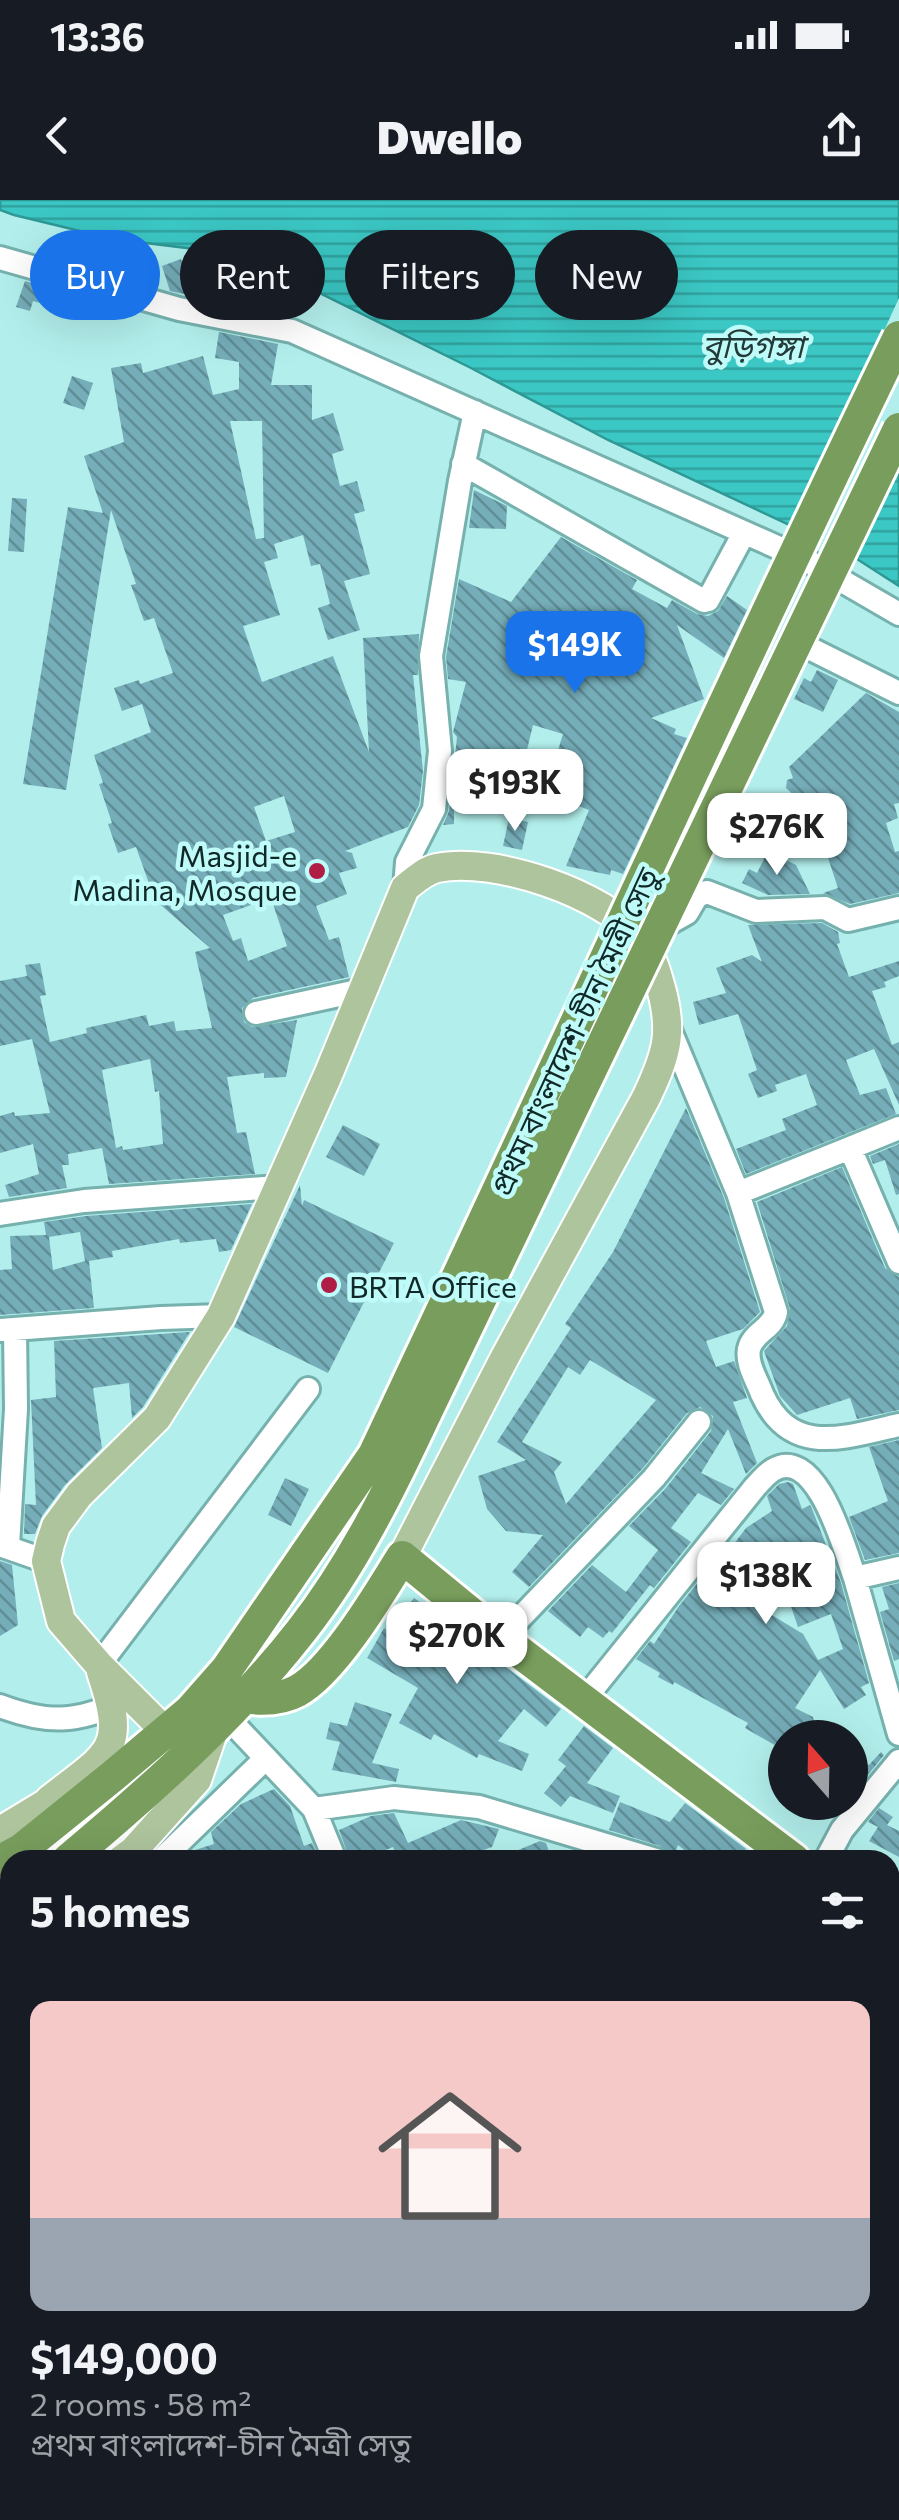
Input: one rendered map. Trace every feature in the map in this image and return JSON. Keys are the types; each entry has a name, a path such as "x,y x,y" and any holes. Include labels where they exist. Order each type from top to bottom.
{"highway":[{"name":"প্রথম বাংলাদেশ-চীন মৈত্রী সেতু","path":"413,1406 600,975 786,568 899,337"},
{"path":"80,1850 228,1714 302,1630 355,1549 413,1406 797,642 899,430"},
{"path":"20,1850 190,1711 268,1613 374,1455 413,1406"},
{"path":"228,1714 298,1690 322,1672 402,1558 781,1850"}],"main road":[{"path":"166,1731 121,1701 61,1621 46,1562 56,1526 79,1495 157,1418 222,1316 405,888 426,872 439,868 516,873 561,888 634,932 658,976 670,1028 662,1062 646,1098 514,1340 402,1558"},
{"path":"49,1800 109,1750 121,1701"},
{"path":"134,1850 197,1780 228,1714"},
{"path":"0,1831 49,1800 90,1781 114,1776"}],"street":[{"path":"0,258 178,309 292,331 806,560 899,614"},
{"path":"405,888 407,862 434,809 440,751 432,656 475,412"},
{"path":"463,464 704,601 744,532"},
{"path":"634,932 806,560"},
{"path":"797,642 899,693"},
{"path":"634,932 676,921 687,914 696,896 707,892 756,910 826,908 848,920 899,908"},
{"path":"256,1013 362,990"},
{"path":"670,1028 738,1193 776,1312 772,1324 753,1339 748,1352 770,1412 795,1433 825,1441 899,1425"},
{"path":"738,1193 899,1128"},
{"path":"850,1148 899,1262"},
{"path":"0,1214 84,1201 278,1187"},
{"path":"46,1562 4,1545 16,1408 7,1330 222,1316"},
{"path":"98,1666 308,1389"},
{"path":"501,1638 654,1478 699,1422"},
{"path":"583,1701 756,1487 774,1470 788,1467 800,1470 827,1502 854,1578 899,1734"},
{"path":"854,1578 899,1568"},
{"path":"0,1706 25,1716 70,1720 121,1701"},
{"path":"228,1714 264,1760 314,1809 331,1850"},
{"path":"171,1850 264,1760"},
{"path":"831,1850 842,1830 899,1761"},
{"path":"314,1809 394,1798 479,1807 623,1850"}],"water":[{"name":"বুড়িগঙ্গা","path":"0,200 899,200 899,586 843,550 608,440 374,320 515,320 515,230 345,230 345,306 325,296 325,230 180,230 180,247 160,245 160,230 76,230 0,210"}],"pier":[{"path":"899,298 899,417 834,551 792,531"}],"building":[{"path":"180,259 180,293 170,291 162,266"},
{"path":"25,281 30,282 30,311 16,307"},
{"path":"219,332 278,344 271,385 312,385 312,420 333,413 344,450 332,454 340,486 357,481 365,511 354,514 370,574 344,581 360,630 328,640 318,608 330,604 320,564 311,566 303,535 274,544 278,558 264,562 280,615 243,626 262,682 333,656 369,752 363,638 419,634 418,675 413,675 423,771 419,805 408,827 345,851 352,853 357,868 339,873 347,894 316,906 329,940 339,937 349,977 253,998 242,1008 244,1022 252,1027 297,1020 286,1077 264,1078 264,1073 227,1077 237,1133 246,1132 255,1174 109,1184 102,1148 68,1154 69,1165 62,1165 67,1188 9,1197 5,1185 39,1174 33,1144 0,1153 0,1116 14,1112 15,1116 50,1113 32,1039 0,1046 0,981 27,976 25,965 40,963 46,995 40,996 50,1042 87,1033 86,1028 146,1015 149,1026 174,1021 176,1031 212,1028 195,952 210,948 155,900 136,847 118,853 99,784 103,783 94,755 151,732 142,704 122,711 114,688 173,673 154,618 144,621 111,510 66,790 23,784 68,507 103,513 84,456 124,442 111,368 141,363 143,373 203,356 213,395 239,389 239,362 215,358","holes":["230,421 262,421 264,538 256,539","284,796 295,832 266,841 254,807","271,898 287,946 248,961 241,938 233,941 223,915","150,1059 155,1092 159,1091 163,1144 116,1148 102,1070"]},
{"path":"72,376 93,383 84,410 63,403"},
{"path":"474,490 507,506 506,529 469,528"},
{"path":"12,498 27,499 24,552 8,551"},
{"path":"561,537 637,580 632,589 667,608 672,600 708,616 718,611 727,596 747,610 724,658 677,625 704,699 651,718 687,738 623,874 566,866 589,810 554,797 552,802 530,803 530,792 500,788 496,811 454,804 454,824 443,825 449,811 457,737 453,732 466,682 448,679 446,657 459,579 511,602","holes":["533,725 563,734 555,760 525,758"]},
{"path":"817,670 838,680 823,712 794,699 804,678 811,682"},
{"path":"866,693 899,712 899,803 894,804 898,818 886,823 895,852 899,851 899,893 850,904 823,893 838,888 818,828 805,825 813,813 786,788 787,780 793,778 789,767"},
{"path":"509,818 528,822 522,850 503,846"},
{"path":"768,851 796,865 810,894 768,895 742,883 749,869 757,873"},
{"path":"822,923 838,932 837,944 849,977 899,961 899,976 884,982 886,987 872,991 892,1045 899,1042 899,1105 874,1049 846,1060 860,1095 886,1088 896,1114 746,1174 736,1149 786,1130 782,1119 817,1105 806,1074 775,1085 777,1091 758,1098 748,1074 757,1070 738,1014 699,1025 693,1002 726,993 716,968 752,955 762,962 748,925"},
{"path":"686,1108 724,1198 760,1312 743,1329 706,1341 716,1367 734,1361 747,1398 733,1402 757,1463 746,1474 728,1429 701,1473 734,1489 721,1505 698,1493 671,1528 691,1542 654,1588 650,1585 612,1633 609,1631 603,1638 588,1627 580,1637 548,1611 592,1565 626,1592 658,1550 629,1526 666,1488 711,1431 713,1416 700,1407 687,1413 643,1468 529,1587 512,1572 543,1535 506,1531 487,1509 478,1476 526,1460 497,1442 571,1328 565,1324 613,1252","holes":["590,1360 656,1400 566,1504 554,1472 562,1462 522,1442 568,1367 580,1375"]},
{"path":"343,1125 380,1144 364,1176 326,1157"},
{"path":"899,1144 896,1195 885,1160 873,1164 870,1156"},
{"path":"842,1167 885,1268 899,1277 899,1410 857,1419 850,1398 797,1415 780,1396 764,1351 787,1326 790,1309 757,1202"},
{"path":"300,1185 302,1206 304,1200 394,1243 328,1373 234,1327"},
{"path":"252,1204 231,1250 219,1252 216,1239 180,1243 179,1239 112,1251 113,1257 89,1261 94,1308 0,1315 0,1270 12,1269 10,1236 46,1235 44,1222","holes":["80,1232 85,1261 53,1270 49,1237"]},
{"path":"190,1332 132,1418 129,1383 93,1388 102,1448 65,1485 42,1516 35,1534 24,1534 25,1504 36,1505 31,1400 56,1397 54,1341"},
{"path":"899,1440 899,1553 865,1560 849,1517 888,1501 869,1447"},
{"path":"285,1478 309,1489 291,1526 268,1515"},
{"path":"788,1482 793,1484 802,1509 810,1505 841,1583 869,1683 861,1687 866,1695 844,1709 820,1670 795,1708 814,1720 768,1720 768,1741 745,1728 748,1723 658,1677 660,1673 636,1659 650,1641 654,1644 721,1554 724,1557 746,1528 772,1511 767,1496 779,1484","holes":["775,1560 798,1627 831,1614 843,1649 818,1660 803,1634 749,1601"]},
{"path":"0,1561 12,1565 18,1625 0,1636"},
{"path":"899,1583 899,1659 894,1661 880,1612 889,1609 882,1587"},
{"path":"414,1598 451,1624 446,1630 491,1656 561,1709 546,1727 524,1709 498,1741 529,1754 522,1771 479,1754 477,1758 434,1734 431,1740 399,1723 418,1688 367,1658 384,1628 390,1632"},
{"path":"355,1702 392,1714 372,1763 399,1769 396,1782 332,1770 340,1742 326,1739 330,1722 347,1726"},
{"path":"584,1726 613,1748 587,1783 620,1796 613,1813 570,1796 561,1807 544,1793 566,1766 558,1760"},
{"path":"881,1752 884,1755 868,1775 869,1765"},
{"path":"274,1789 290,1806 304,1846 312,1843 315,1850 195,1850 214,1844 211,1832 241,1804"},
{"path":"620,1802 670,1822 685,1803 746,1849 684,1850 678,1845 676,1850 664,1850 609,1830"},
{"path":"879,1808 893,1817 887,1825 899,1831 899,1850 886,1850 869,1841 878,1827 868,1822"},
{"path":"394,1813 408,1843 461,1820 499,1829 492,1847 483,1850 393,1847 346,1850 339,1830 371,1816"},
{"path":"540,1841 548,1850 518,1850"}],"place":[{"name":"Masjid-e Madina, Mosque","path":"317,871"},
{"name":"BRTA Office","path":"329,1285"}]}
